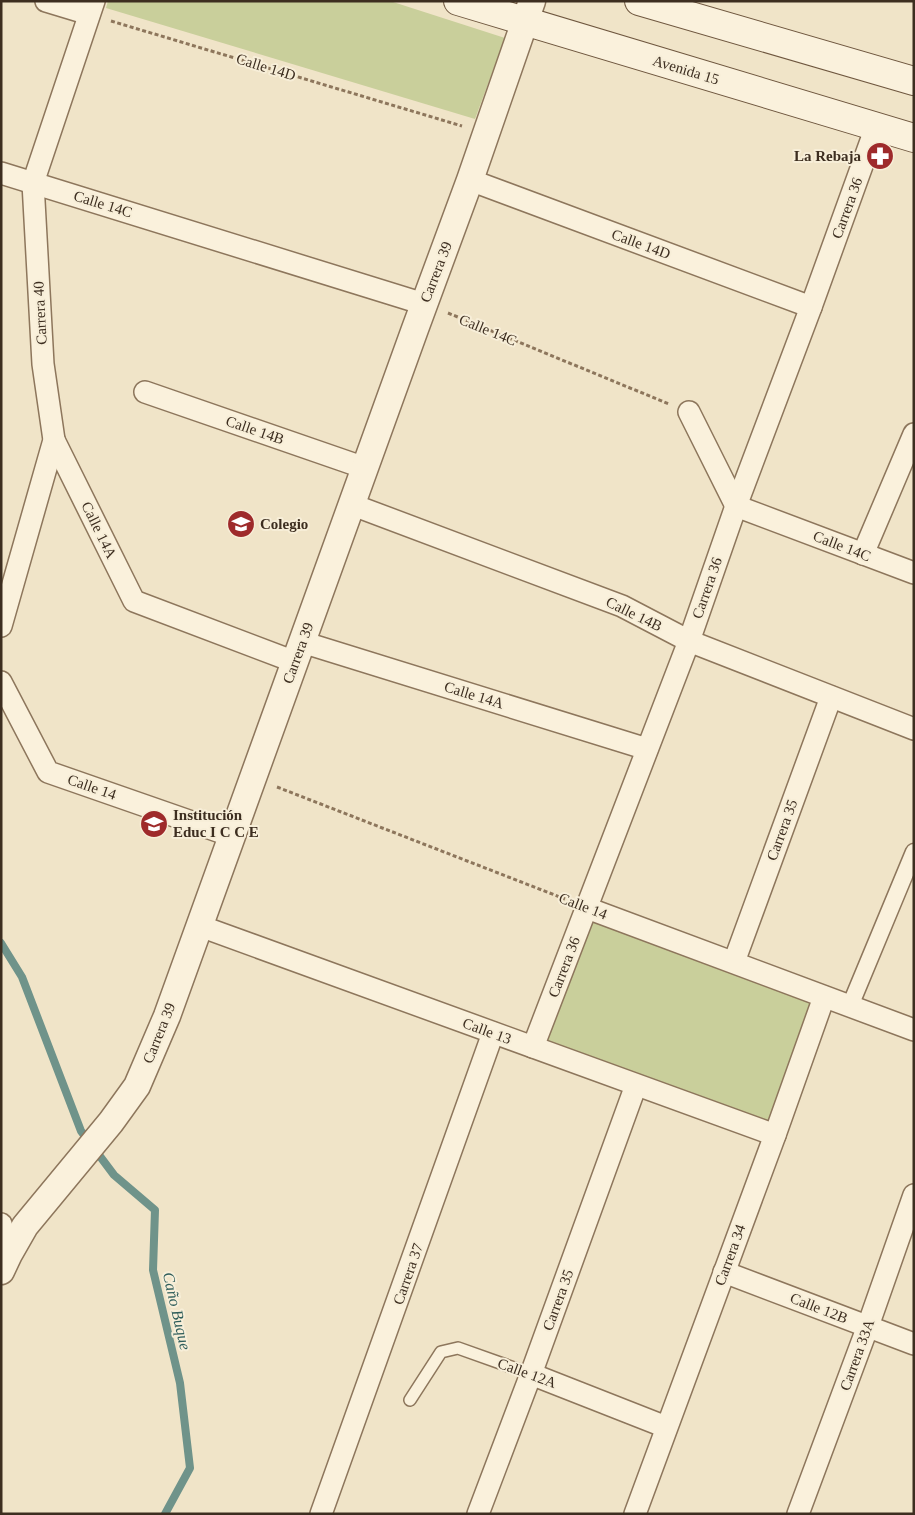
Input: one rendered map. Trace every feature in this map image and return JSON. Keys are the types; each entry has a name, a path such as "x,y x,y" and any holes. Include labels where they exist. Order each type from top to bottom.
{"main road":[{"name":"Avenida 15","path":"458,1 529,12 914,138"},
{"path":"663,5 914,81"}],"street":[{"path":"46,1 91,8"},
{"name":"Carrera 40","path":"1,626 54,440 43,364 33,182 91,8"},
{"name":"Carrera 39","path":"5,1262 25,1226 111,1122 137,1086 167,1016 353,505 529,12"},
{"name":"Carrera 36","path":"533,1047 689,641 736,506 876,127"},
{"name":"Calle 14C","path":"1,172 424,304"},
{"name":"Calle 14D","path":"470,180 811,307"},
{"name":"Calle 14B","path":"145,392 365,468"},
{"path":"689,412 736,506"},
{"path":"863,554 914,434"},
{"name":"Calle 14A","path":"54,440 134,601 298,652 647,748"},
{"name":"Calle 14B","path":"353,505 622,606 689,641 914,729"},
{"name":"Calle 14C","path":"736,506 914,573"},
{"name":"Calle 14","path":"1,682 48,772 232,836"},
{"name":"Carrera 35","path":"734,962 831,697"},
{"path":"850,1006 914,852"},
{"name":"Calle 14","path":"587,908 914,1030"},
{"name":"Calle 13","path":"200,926 775,1135"},
{"name":"Carrera 34","path":"635,1514 824,997"},
{"name":"Carrera 37","path":"321,1514 493,1033"},
{"name":"Carrera 35","path":"478,1514 636,1085"},
{"name":"Carrera 33A","path":"798,1514 868,1326 914,1195"},
{"path":"1,1224 5,1262"},
{"name":"Calle 12B","path":"724,1272 914,1344"},
{"name":"Calle 12A","path":"531,1374 666,1427"}],"lane":[{"name":"Calle 12A","path":"410,1400 441,1352 458,1348 531,1374"}],"path":[{"name":"Calle 14D","path":"91,8 486,133"},
{"name":"Calle 14C","path":"424,304 689,412"},
{"name":"Calle 14","path":"253,778 587,908"}],"green space":[{"path":"108,1 390,1 505,38 475,119 106,8"},
{"path":"587,908 824,997 775,1135 533,1047"}],"waterway":[{"name":"Caño Buque","path":"1,943 22,977 81,1131 114,1175 155,1210 153,1270 180,1383 190,1468 165,1514"}],"place":[{"name":"La Rebaja","path":"880,156"},
{"name":"Colegio","path":"241,524"},
{"name":"Institución Educ I C C E","path":"154,824"}]}
